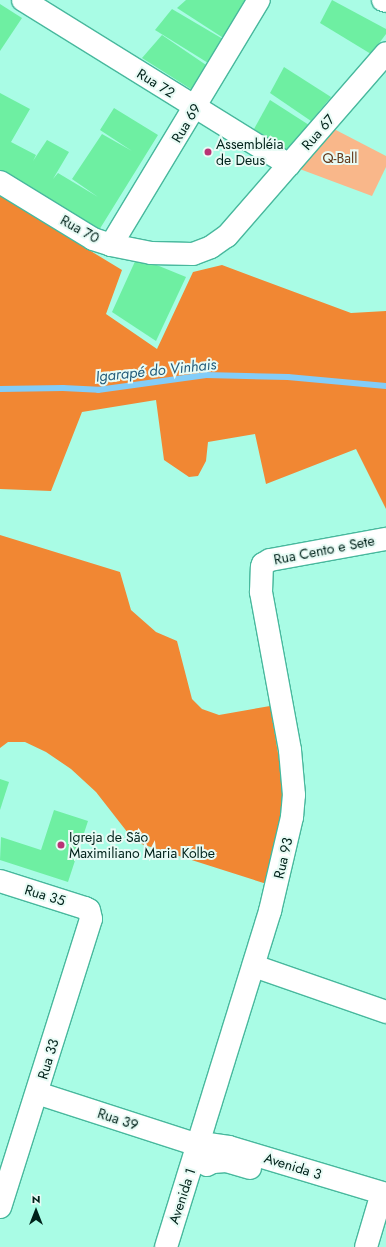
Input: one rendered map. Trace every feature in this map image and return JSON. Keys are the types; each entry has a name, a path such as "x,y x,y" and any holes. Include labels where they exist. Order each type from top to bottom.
{"street":[{"name":"Rua 72","path":"22,0 289,165"},
{"name":"Rua 69","path":"111,245 259,0"},
{"name":"Rua 67","path":"193,254 211,247 227,236 386,53"},
{"name":"Rua 70","path":"0,182 93,239 111,245 151,253 193,254"},
{"name":"Rua Cento e Sete","path":"263,564 282,557 386,539"},
{"name":"Rua 93","path":"198,1145 254,966 282,865 292,817 294,795 290,750 261,592 260,581 263,564"},
{"name":"Rua 35","path":"0,881 78,905 89,910"},
{"name":"Rua 33","path":"0,1207 89,926 89,910"},
{"path":"254,966 386,1012"},
{"name":"Rua 39","path":"37,1093 198,1145"},
{"name":"Avenida 3","path":"198,1145 208,1144 229,1147 383,1200"},
{"path":"198,1145 207,1165"},
{"name":"Avenida 1","path":"166,1247 198,1145"},
{"name":"Avenida 3","path":"207,1165 219,1161 235,1163 383,1200"},
{"name":"Avenida 1","path":"181,1247 207,1165"},
{"path":"366,1247 383,1200"}],"green space":[{"name":"Q-Ball","path":"334,129 386,156 386,167 372,196 297,168"}],"shaded area":[{"path":"0,196 122,270 106,314 157,349 193,272 222,265 351,313 386,311 386,509 356,449 266,484 255,434 208,442 206,461 198,476 189,477 164,460 156,400 82,412 51,491 0,489"},
{"path":"0,535 120,572 131,610 156,632 177,641 192,699 202,709 219,715 270,706 284,788 282,826 270,885 135,842 96,792 71,769 46,752 25,742 8,742 0,748"}],"building":[{"path":"186,0 252,0 228,41 177,8"},
{"path":"332,0 386,29 386,34 371,54 320,23"},
{"path":"0,4 22,18 0,51"},
{"path":"172,9 228,42 213,66 155,30"},
{"path":"162,35 212,69 197,93 142,58"},
{"path":"284,67 331,97 311,121 270,93"},
{"path":"0,93 30,109 11,142 36,155 33,161 47,140 69,152 53,179 58,173 98,197 72,179 102,134 132,151 100,130 114,108 158,135 96,235 0,175"},
{"path":"270,100 309,125 288,151 254,129"},
{"path":"137,257 186,277 156,341 112,312"},
{"path":"0,779 9,782 0,810"},
{"name":"Igreja de São Maximiliano Maria Kolbe","path":"54,810 88,821 68,882 0,860 1,837 41,850"}],"waterway":[{"name":"Igarapé do Vinhais","path":"0,389 63,388 98,390 206,375 288,377 386,386"}],"place":[{"name":"Assembléia de Deus","path":"208,152"},
{"name":"Igreja de São Maximiliano Maria Kolbe","path":"61,845"}]}
